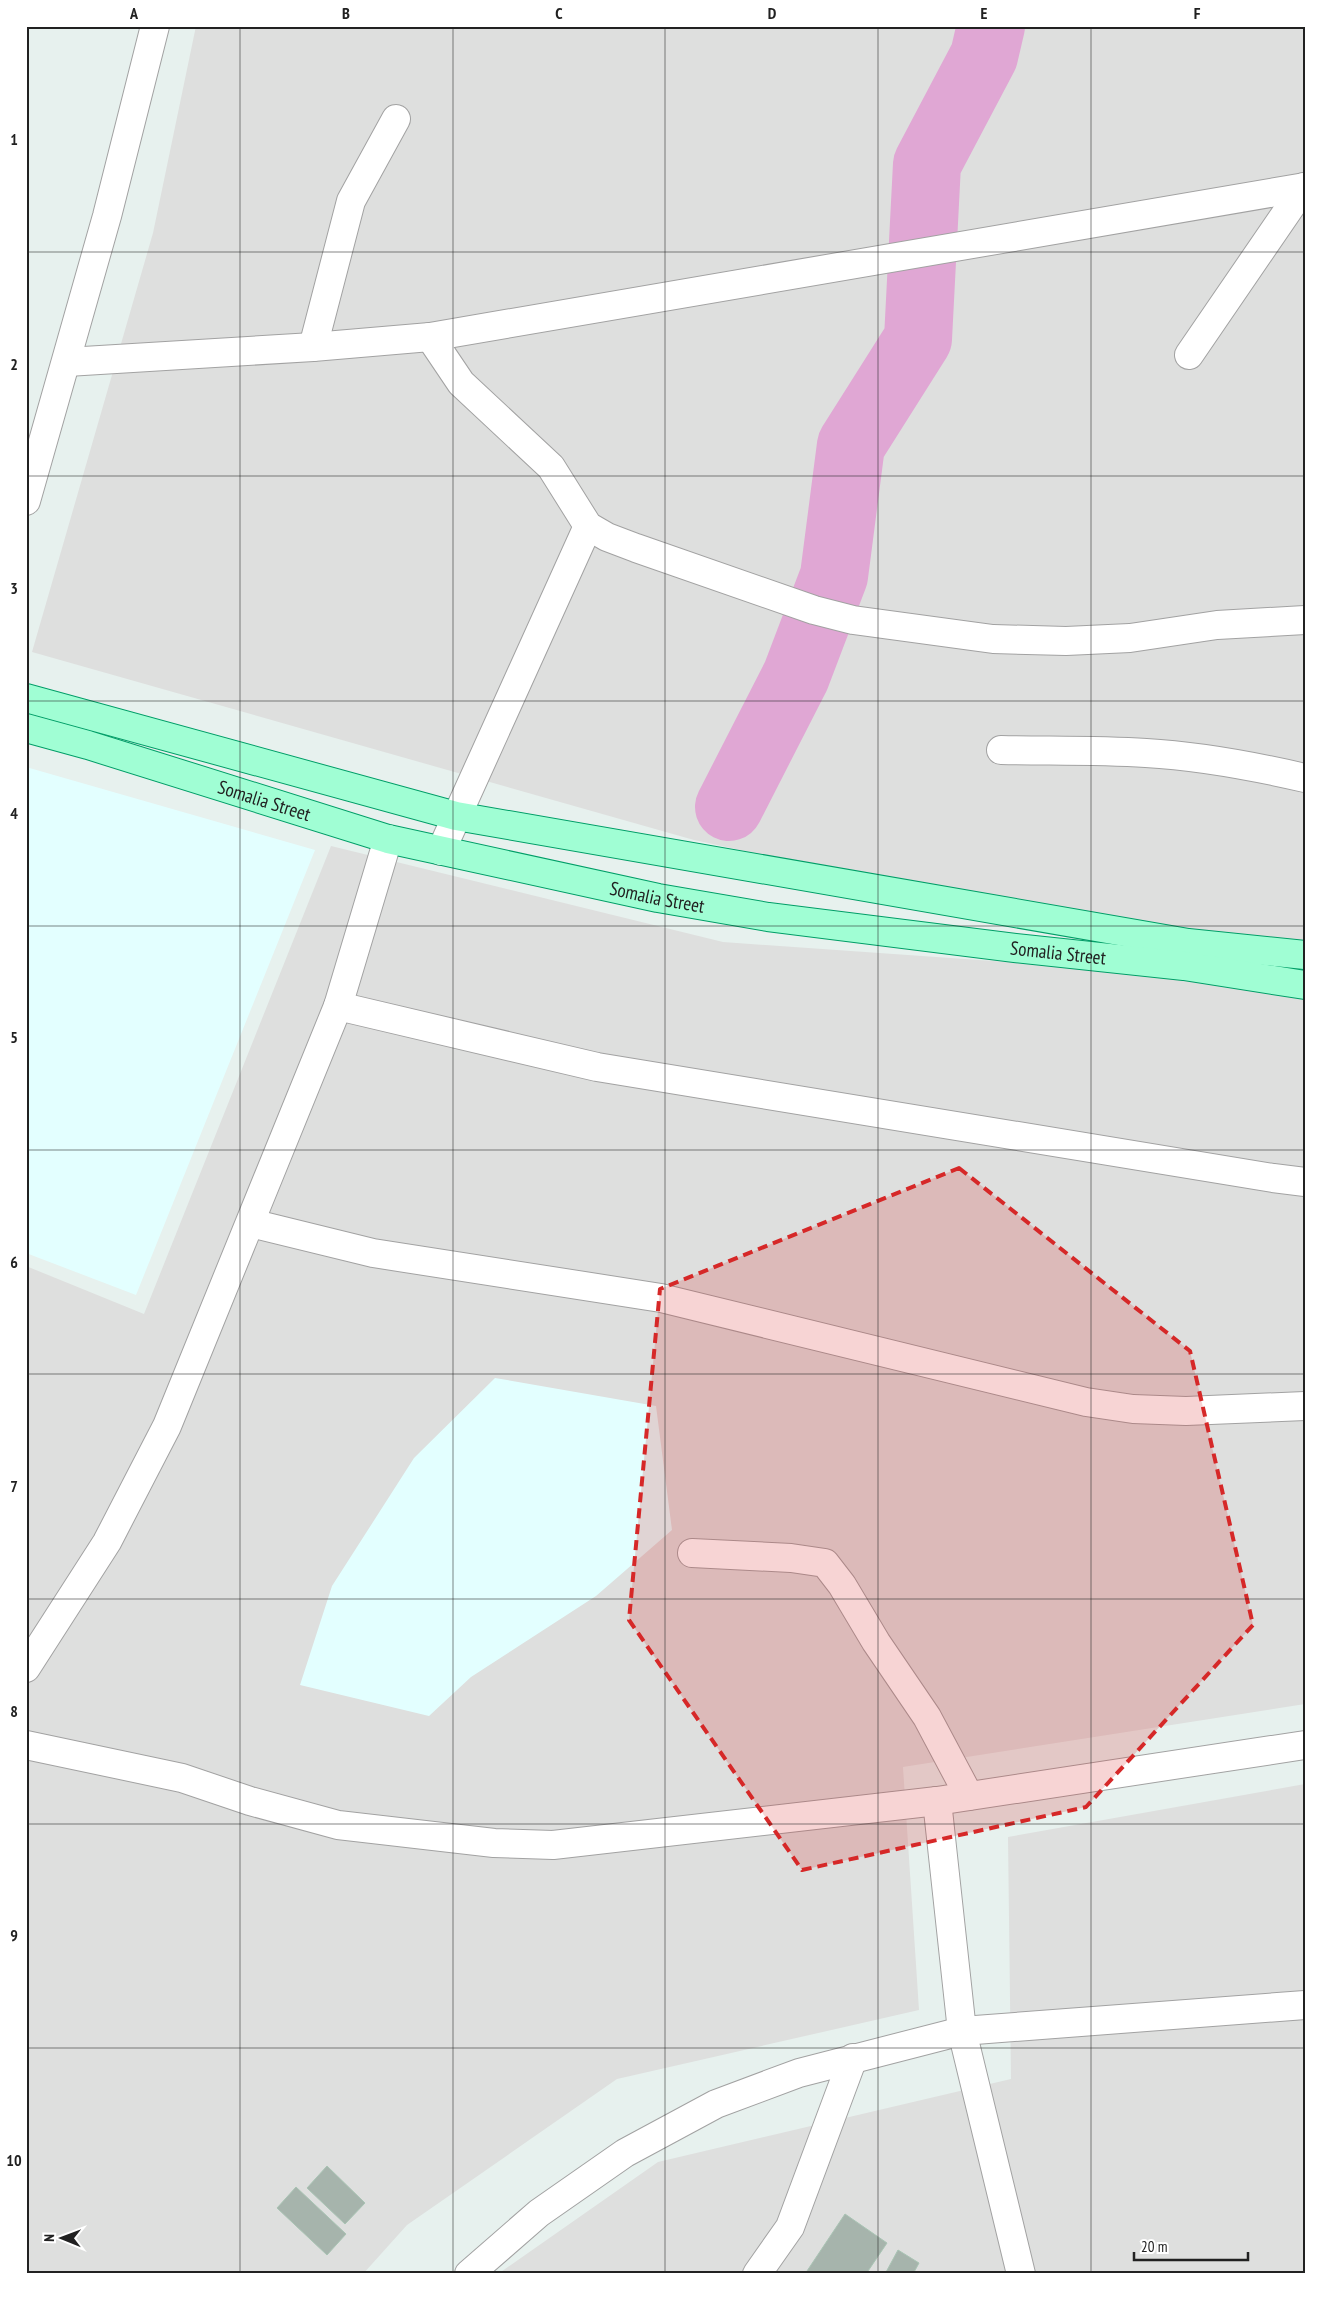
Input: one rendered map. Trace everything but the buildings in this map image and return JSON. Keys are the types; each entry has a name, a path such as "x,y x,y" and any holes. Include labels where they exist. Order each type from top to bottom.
{"main road":[{"path":"26,698 456,816 1188,943 1305,955"},
{"name":"Somalia Street","path":"26,728 98,748 388,839 658,898 768,917 1015,948 1184,966 1305,985"}],"street":[{"path":"26,501 107,216 155,26"},
{"path":"313,347 351,201 396,119"},
{"path":"67,362 313,347 430,337 1304,187"},
{"path":"1189,355 1304,187"},
{"path":"430,337 461,383 551,467 576,510 588,526 607,537 636,548 814,610 853,620 993,639 1066,641 1130,638 1217,625 1305,620"},
{"path":"441,851 588,526"},
{"path":"1001,750 1146,753 1191,757 1305,778"},
{"path":"26,1668 107,1542 167,1426 338,1006 388,839"},
{"path":"338,1006 597,1067 1305,1182"},
{"path":"251,1223 373,1253 661,1298 1086,1402 1133,1409 1186,1411 1305,1406"},
{"path":"692,1553 791,1558 825,1563 842,1585 876,1642 927,1717 969,1796"},
{"path":"26,1745 182,1778 250,1801 338,1825 494,1843 553,1845 937,1801 1305,1745"},
{"path":"937,1801 962,2031 1021,2274"},
{"path":"469,2274 539,2213 624,2153 716,2104 799,2073 962,2031 1305,2006"},
{"path":"757,2274 790,2227 853,2058"}],"highlighted area":[{"path":"959,1168 1190,1351 1253,1625 1086,1807 802,1870 629,1620 660,1289"}],"shaded area":[{"path":"196,26 1305,26 1305,973 694,840 32,652 153,233"},
{"path":"26,767 315,850 136,1295 26,1253"},
{"path":"331,846 723,942 1305,983 1305,1704 903,1767 919,2010 617,2079 407,2225 363,2274 26,2274 26,1266 144,1314"},
{"path":"495,1378 656,1406 672,1530 596,1596 471,1677 429,1716 300,1685 332,1586 414,1458"},
{"path":"1305,1784 1305,2274 498,2274 658,2162 1011,2079 1008,1837"}],"waterway":[{"path":"729,807 796,676 834,576 851,445 918,339 927,164 984,56 991,26"}]}
